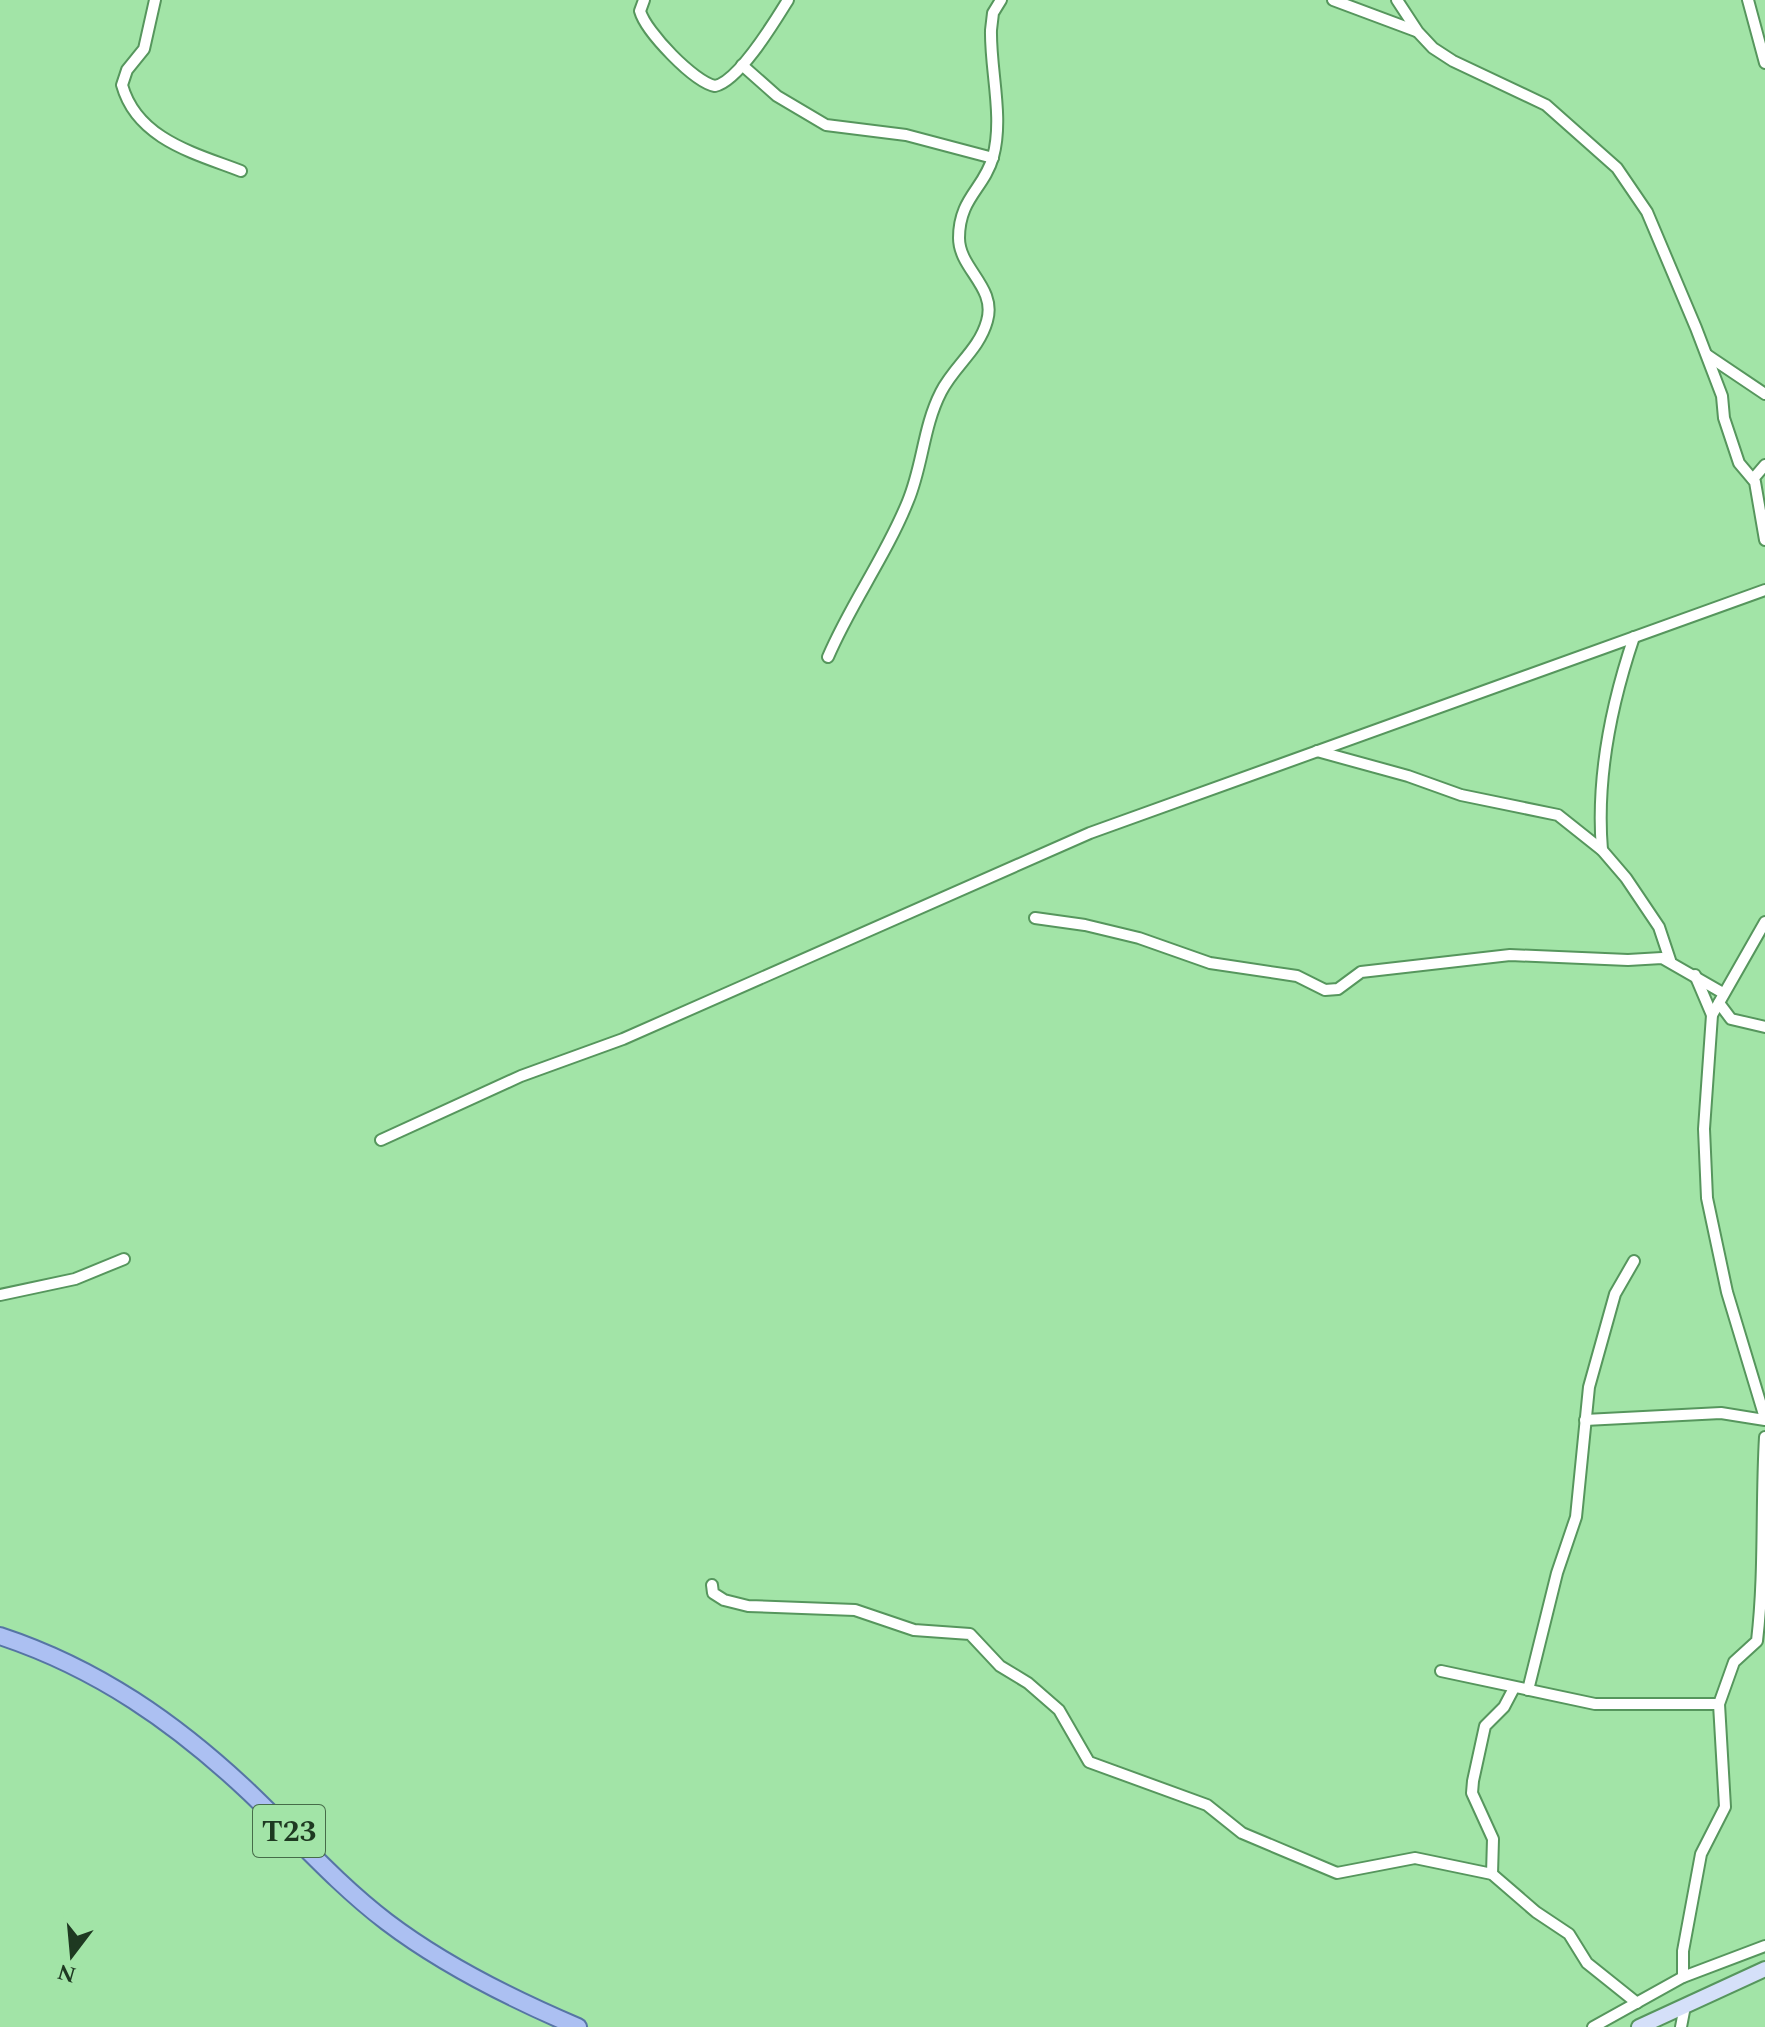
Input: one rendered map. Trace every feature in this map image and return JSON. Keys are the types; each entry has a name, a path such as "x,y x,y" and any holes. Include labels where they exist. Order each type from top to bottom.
{"main road":[{"name":"T23","path":"0,1636 88,1673 140,1702 212,1758 387,1921 493,1987 578,2027"},
{"path":"1639,2027 1765,1969"}],"street":[{"path":"155,0 144,49 127,70 122,85 130,109 143,125 164,139 241,171"},
{"path":"644,0 640,11 646,24 698,79 705,84 721,85 742,65 788,0"},
{"path":"828,657 843,622 880,564 907,504 916,482 924,434 941,390 979,341 987,323 988,298 959,241 965,205 993,158 995,105 991,30 993,13 1001,0"},
{"path":"1333,0 1418,32"},
{"path":"1397,0 1418,32 1453,61 1546,105 1608,158 1647,212 1722,396 1724,418 1739,463 1753,479 1765,540"},
{"path":"1748,0 1765,63"},
{"path":"742,65 777,96 826,125 906,135 993,158"},
{"path":"1706,354 1765,394"},
{"path":"1753,479 1765,465"},
{"path":"381,1140 521,1076 623,1039 1090,833 1765,590"},
{"path":"1602,850 1599,790 1607,740 1634,637"},
{"path":"1317,751 1408,776 1470,798 1547,810 1566,819 1602,850 1659,927 1670,960"},
{"path":"1035,918 1085,925 1139,938 1210,963 1297,976 1331,990 1361,972 1482,956 1670,960 1695,975 1721,998 1731,1019 1765,1027"},
{"path":"1585,1420 1721,1413 1765,1419 1727,1292 1707,1198 1704,1129 1712,1015 1765,922"},
{"path":"1695,975 1712,1015"},
{"path":"0,1295 75,1279 124,1259"},
{"path":"1528,1690 1557,1573 1576,1517 1589,1387 1615,1294 1634,1261"},
{"path":"1683,1977 1683,1951 1698,1866 1725,1807 1719,1704 1734,1662 1757,1641 1764,1559 1762,1475 1765,1437"},
{"path":"712,1585 713,1593 720,1598 748,1606 855,1610 914,1630 970,1634 1000,1666 1028,1683 1059,1710 1089,1762 1207,1805 1242,1833 1321,1868 1345,1874 1385,1861 1415,1858 1492,1874 1536,1912 1569,1934 1587,1963 1637,2003"},
{"path":"1441,1671 1595,1704 1719,1704"},
{"path":"1492,1874 1493,1839 1472,1793 1473,1781 1485,1726 1504,1707 1514,1688"},
{"path":"1593,2027 1683,1977 1765,1946"},
{"path":"1681,2027 1685,2006"}]}
